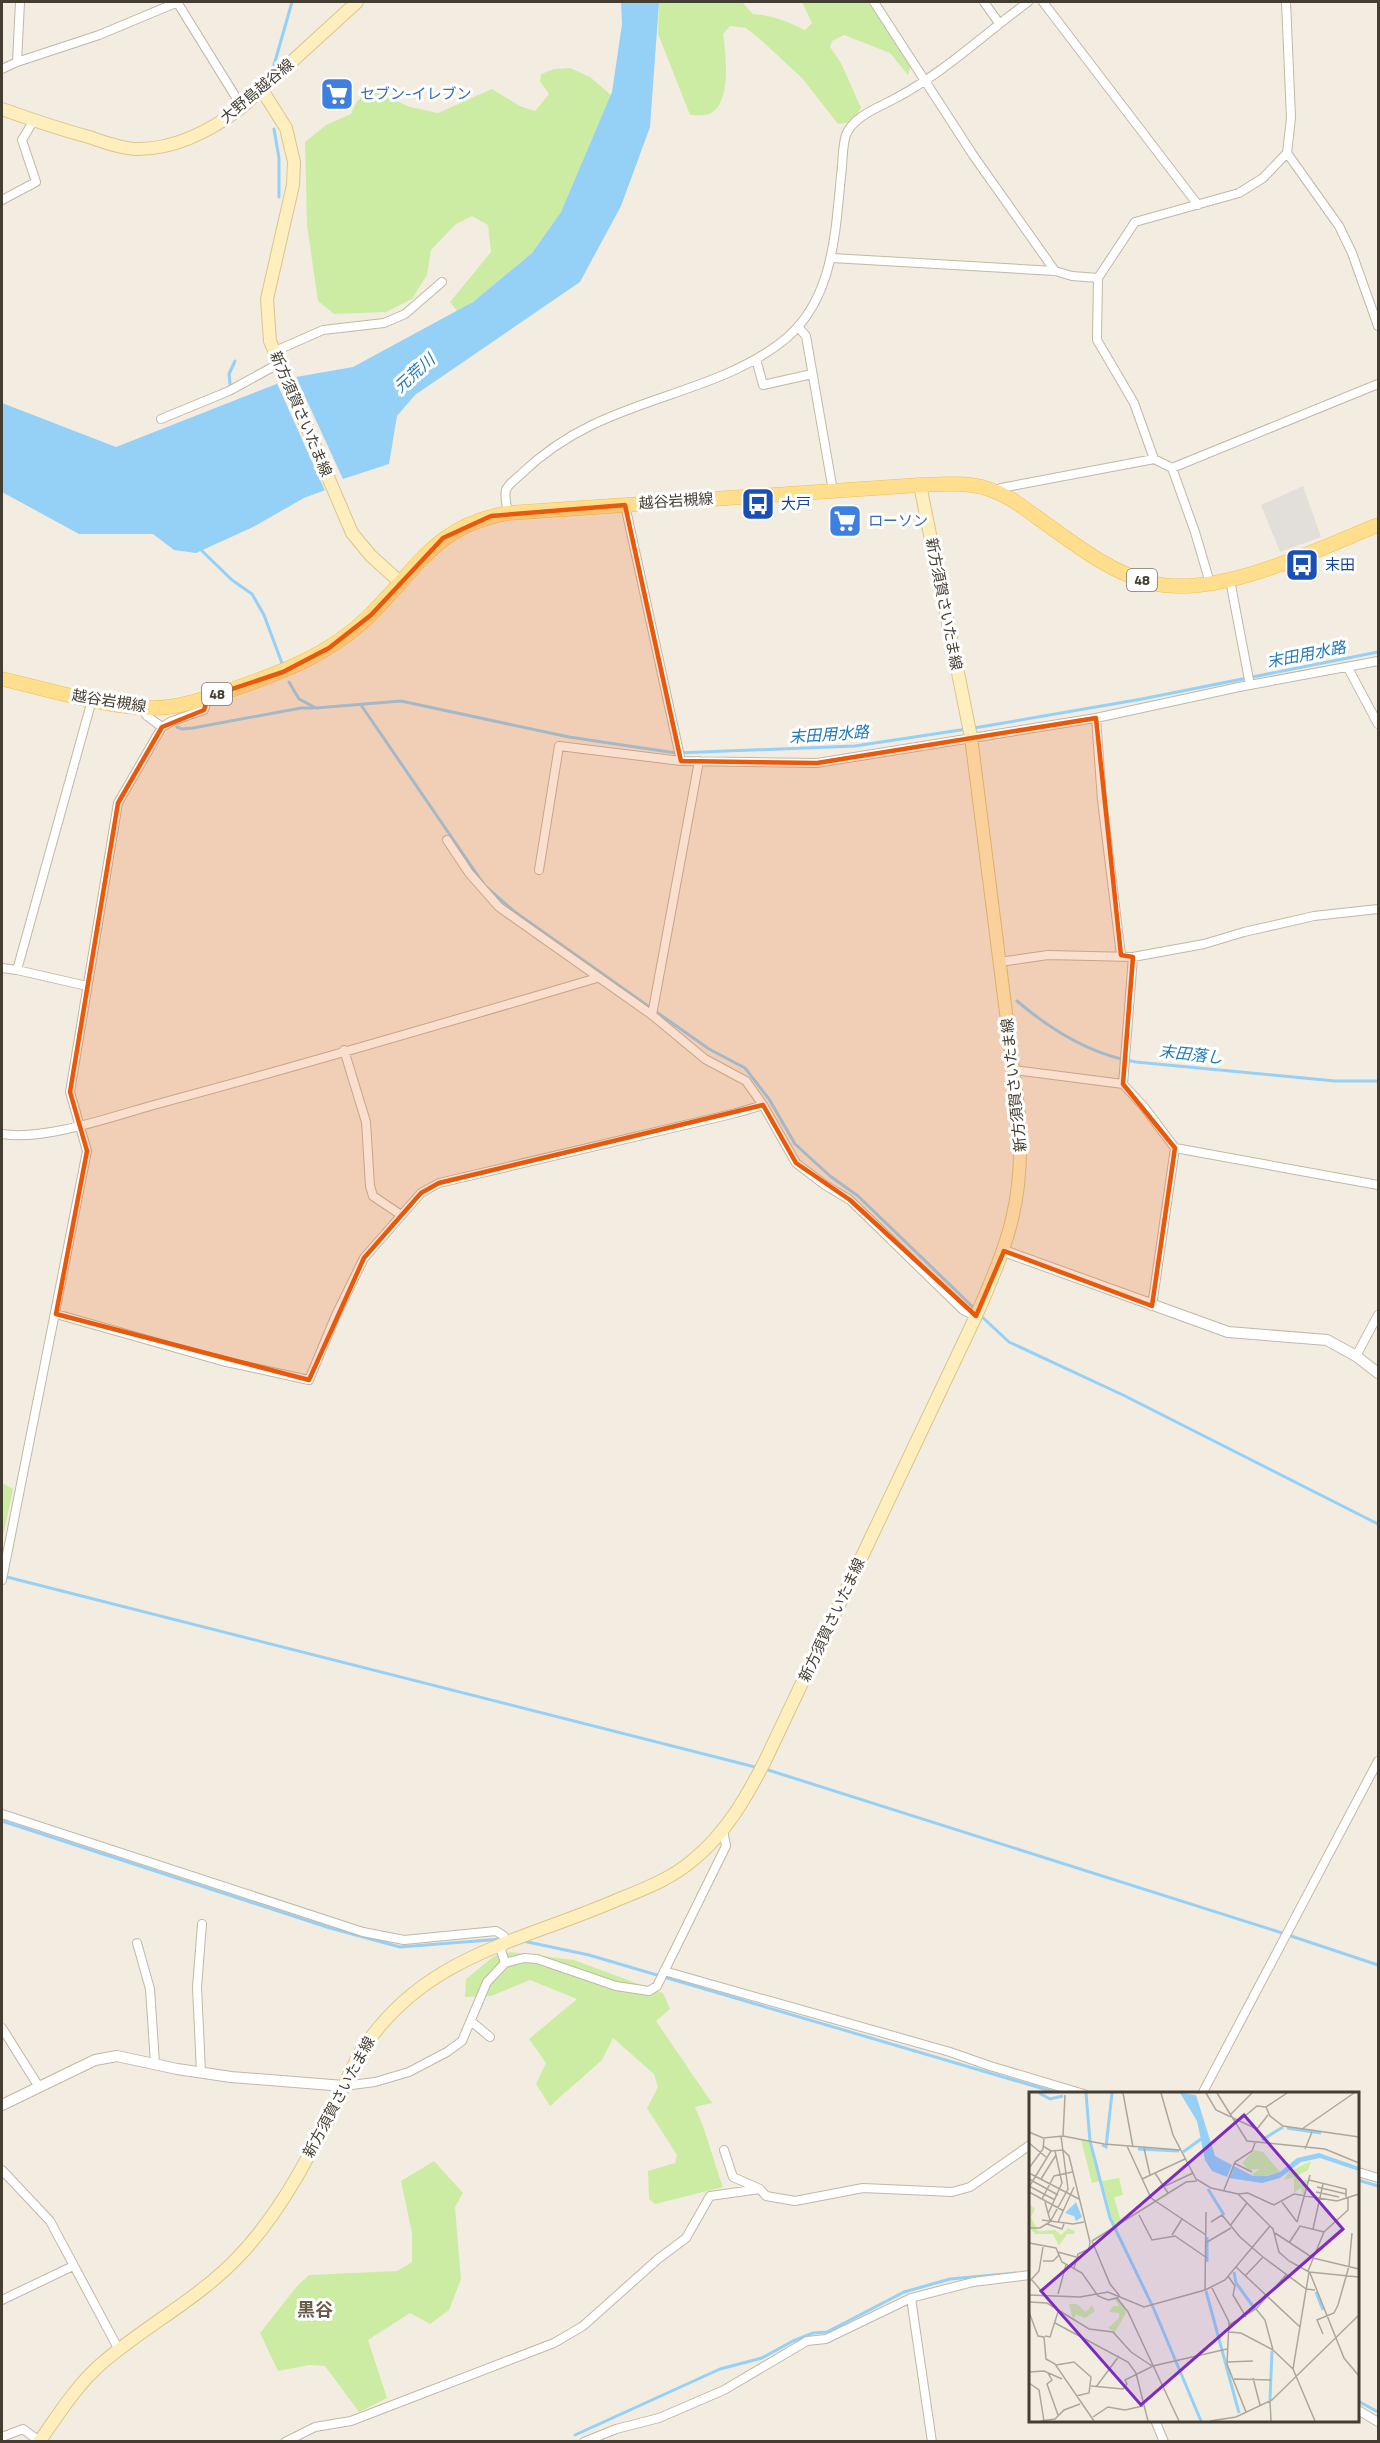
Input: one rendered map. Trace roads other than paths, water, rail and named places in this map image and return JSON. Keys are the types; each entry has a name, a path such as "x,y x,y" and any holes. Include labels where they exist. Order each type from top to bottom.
{"main road":[{"name":"大野島越谷線","path":"2,109 113,145 137,149 195,137 224,121 242,107 357,2"},
{"name":"新方須賀さいたま線","path":"262,90 286,128 294,162 293,185 267,299 268,328 273,352 352,533 360,545 400,582"},
{"name":"新方須賀さいたま線","path":"39,2441 87,2379 118,2350 214,2281 276,2213 373,2033 408,1996 453,1965 505,1943 583,1915 660,1882 692,1861 723,1830 747,1796 765,1761 976,1316 1012,1227 1021,1168 1014,1070 971,737 920,484"},
{"name":"越谷岩槻線","path":"2,679 92,700 141,708 173,706 208,697 283,672 308,661 351,633 428,551 459,528 491,516 508,513 920,484 963,484 996,491 1107,564 1131,577 1154,584 1183,585 1230,580 1274,567 1378,525"}],"street":[{"path":"17,62 20,2"},
{"path":"2,69 99,35 177,2 242,107"},
{"path":"874,2 973,155 1055,271"},
{"path":"984,2 999,23"},
{"path":"508,513 505,493 507,487 528,467 591,425 714,379 756,359 799,328 815,304 832,258 846,134 861,117 926,82 1028,2"},
{"path":"1043,2 1198,206"},
{"path":"1154,459 1134,403 1097,340 1098,278 1136,222 1239,193 1263,178 1287,153 1291,118 1286,2"},
{"path":"2,200 36,182 22,140 34,120"},
{"path":"1287,153 1339,226 1352,253 1378,326"},
{"path":"832,258 1055,271 1072,276 1098,278"},
{"path":"273,352 324,330 384,323 405,314 442,282"},
{"path":"799,328 806,336 833,490"},
{"path":"756,359 763,385 812,374"},
{"path":"161,419 280,368"},
{"path":"1172,468 1378,384"},
{"path":"996,491 1001,488 1154,459 1172,468 1210,583"},
{"path":"625,505 681,761"},
{"path":"1230,580 1250,685"},
{"path":"539,870 559,746 681,761 818,763 1096,718 1250,685 1378,661"},
{"path":"1348,668 1378,724"},
{"path":"2,1580 87,1151 70,1092 118,803 162,727 172,721 204,710 208,697"},
{"path":"17,969 92,700"},
{"path":"141,708 147,716 162,727"},
{"path":"1096,718 1102,800 1121,956"},
{"path":"652,1015 699,761"},
{"path":"447,840 469,873 499,907 652,1015 705,1059 746,1081 763,1105 796,1163 850,1200 963,1310 976,1316"},
{"path":"1000,962 1048,955 1133,957 1204,944 1314,916 1378,909"},
{"path":"1123,1084 1133,957"},
{"path":"2,968 17,969 87,986"},
{"path":"2,1134 18,1136 80,1125 255,1078 344,1050 597,978"},
{"path":"344,1050 366,1122 370,1185 373,1196 401,1215"},
{"path":"1014,1070 1123,1084 1175,1148 1378,1185"},
{"path":"56,1314 222,1362 309,1380 336,1315 364,1258 421,1193 438,1183 763,1105"},
{"path":"1152,1306 1175,1148"},
{"path":"1004,1251 1228,1332 1327,1340 1356,1356 1378,1373"},
{"path":"1356,1356 1378,1315"},
{"path":"1203,2092 1378,1761"},
{"path":"2,1814 363,1932 404,1940 496,1931 504,1936 505,1943 501,1950 505,1963"},
{"path":"2,2105 95,2060 117,2056 231,2077 344,2086 375,2082 409,2072 447,2052 462,2041 487,1982 505,1963 524,1958 537,1959 638,1991 649,1991 657,1986 726,1846 723,1830"},
{"path":"201,2072 197,1987 202,1924"},
{"path":"137,1942 150,1989 155,2064"},
{"path":"664,1971 950,2052 1077,2092"},
{"path":"472,2022 490,2037"},
{"path":"2,2028 39,2087"},
{"path":"724,2150 733,2177 760,2189 766,2196 795,2200 863,2188 952,2192 970,2187 1029,2146"},
{"path":"2,2170 50,2221 118,2350"},
{"path":"1359,2172 1378,2178"},
{"path":"285,2442 315,2427 351,2421 554,2343 593,2319 612,2299 686,2238 710,2196 760,2189"},
{"path":"2,2300 73,2266"},
{"path":"584,2442 616,2429 659,2418 724,2390 807,2341 826,2339 911,2298 973,2282 1029,2275"},
{"path":"911,2298 932,2442"},
{"path":"1359,2411 1378,2422"},
{"path":"1155,2422 1164,2442"},
{"path":"2,2437 23,2429 39,2441"}],"water":[{"name":"元荒川","path":"621,2 659,2 650,127 621,206 580,282 415,395 397,416 389,464 343,479 296,377 353,367 473,302 532,253 561,212 612,92 622,24"},
{"path":"279,383 328,489 304,498 253,527 196,553 174,550 153,534 79,534 2,492 2,403 116,447"}],"waterway":[{"path":"274,65 292,2"},
{"path":"274,129 279,158 279,197"},
{"path":"230,384 229,374 235,361"},
{"path":"199,548 232,580 252,594 264,615 283,666"},
{"name":"末田用水路","path":"974,728 1142,699 1378,652"},
{"name":"末田用水路","path":"289,682 299,699 316,708 401,701 569,737 676,753 855,746 967,729"},
{"path":"361,705 485,886 515,912 709,1049 745,1068 769,1099 795,1144 830,1176 858,1196 976,1310"},
{"path":"177,727 193,728 301,708 313,708"},
{"name":"末田落し","path":"1017,1001 1044,1022 1073,1040 1120,1059 1335,1081 1378,1081"},
{"path":"980,1315 1009,1342 1123,1395 1378,1524"},
{"path":"3,1576 759,1768"},
{"path":"765,1769 1378,1965"},
{"path":"2,1821 330,1928 400,1947 502,1939"},
{"path":"523,1941 589,1955 1054,2092"},
{"path":"1359,2180 1378,2186"},
{"path":"575,2435 720,2369 762,2358 813,2333 827,2332 904,2292 950,2279 1016,2273"},
{"path":"1359,2402 1378,2412"}],"place":[{"name":"セブン-イレブン","path":"337,94"},
{"name":"大戸","path":"758,504"},
{"name":"ローソン","path":"845,521"},
{"name":"末田","path":"1302,565"}],"district":[{"name":"黒谷","path":"315,2310"}]}
